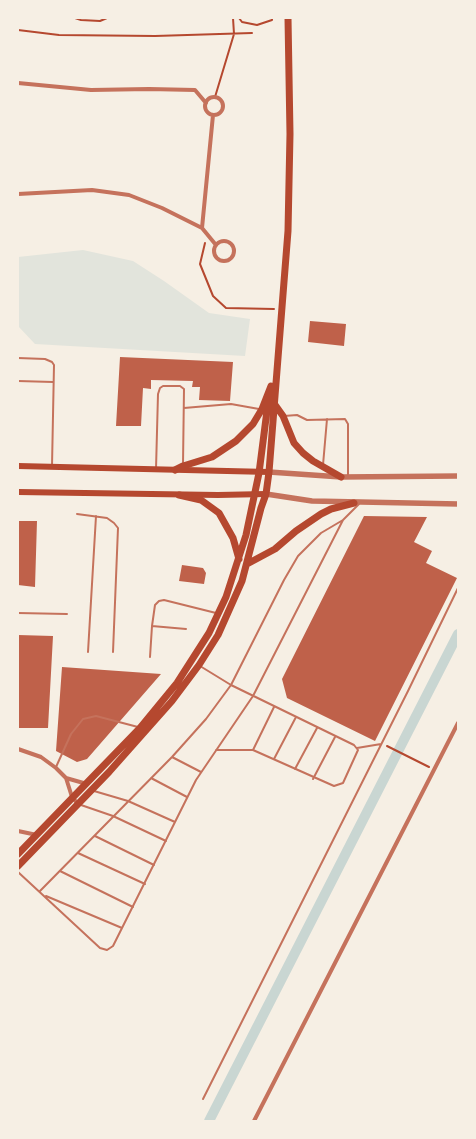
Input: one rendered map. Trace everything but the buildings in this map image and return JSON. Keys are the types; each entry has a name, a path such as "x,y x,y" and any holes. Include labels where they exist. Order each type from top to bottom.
{"main road":[{"path":"18,854 140,728 177,683 219,614 240,561 259,473 271,386 279,309 288,184 287,22"},
{"path":"18,866 154,724 199,665 218,635 235,601 247,564 266,494 269,472 273,402 288,231 290,181 287,22"},
{"path":"175,470 212,457 236,441 253,424 262,409 271,386"},
{"path":"273,402 283,416 294,443 303,453 323,467 344,477"},
{"path":"18,466 259,473 269,472"},
{"path":"18,492 179,495 266,494"},
{"path":"179,495 201,500 219,513 234,538 240,561"},
{"path":"247,564 275,549 296,531 321,514 331,509 357,503"}],"street":[{"path":"18,83 91,90 195,90 206,103 208,112 213,115 219,114 224,106 220,99 214,96 206,103"},
{"path":"202,228 213,115"},
{"path":"18,194 64,191 111,192 143,200 202,228 216,245 215,254 219,259 226,260 232,256 233,247 228,242 222,242 216,245"},
{"path":"269,472 344,477 458,476"},
{"path":"266,494 312,501 458,504"},
{"path":"254,1121 458,723"},
{"path":"18,748 40,756 56,768 66,778 72,797 78,804"},
{"path":"66,778 86,784 91,791"},
{"path":"18,831 37,835"}],"lane":[{"path":"18,358 44,359 52,362 54,369 52,467"},
{"path":"18,381 53,382"},
{"path":"156,470 158,394 160,388 163,386 182,387 184,391 183,466"},
{"path":"184,408 231,404 262,409"},
{"path":"283,416 297,415 307,420 345,419 348,424 344,477"},
{"path":"323,476 327,419"},
{"path":"18,872 102,950 107,950 113,946 187,797 215,750 253,696 343,520 357,503"},
{"path":"77,514 96,516 111,520 116,525 118,533 113,652"},
{"path":"88,652 96,516"},
{"path":"40,891 172,757 206,719 232,685 284,580 298,556 321,533 343,520"},
{"path":"203,1099 382,744 458,588"},
{"path":"150,657 155,606 159,601 164,600 219,614"},
{"path":"18,613 67,614"},
{"path":"152,626 186,628"},
{"path":"199,665 232,685 357,748 382,744"},
{"path":"253,750 274,707"},
{"path":"56,768 71,734 83,719 96,716 140,728"},
{"path":"274,759 296,717"},
{"path":"295,769 318,728"},
{"path":"313,779 335,737"},
{"path":"215,750 253,750 329,786 337,786 341,784 356,756 357,748"},
{"path":"172,757 201,772"},
{"path":"151,778 187,797"},
{"path":"91,791 128,801 175,822"},
{"path":"78,804 113,816 166,841"},
{"path":"95,836 154,865"},
{"path":"78,853 145,884"},
{"path":"60,871 133,907"},
{"path":"44,895 122,928"}],"path":[{"path":"75,18 81,20 100,21 107,18"},
{"path":"214,96 234,34 233,18"},
{"path":"240,18 242,22 257,25 272,20 272,18"},
{"path":"18,30 59,35 155,36 252,33"},
{"path":"208,234 200,264 213,296 226,308 279,309"},
{"path":"391,748 434,770"}],"shaded area":[{"path":"83,250 133,261 209,313 250,319 245,356 35,344 18,326 18,257"}],"waterway":[{"path":"209,1121 458,634"}]}
